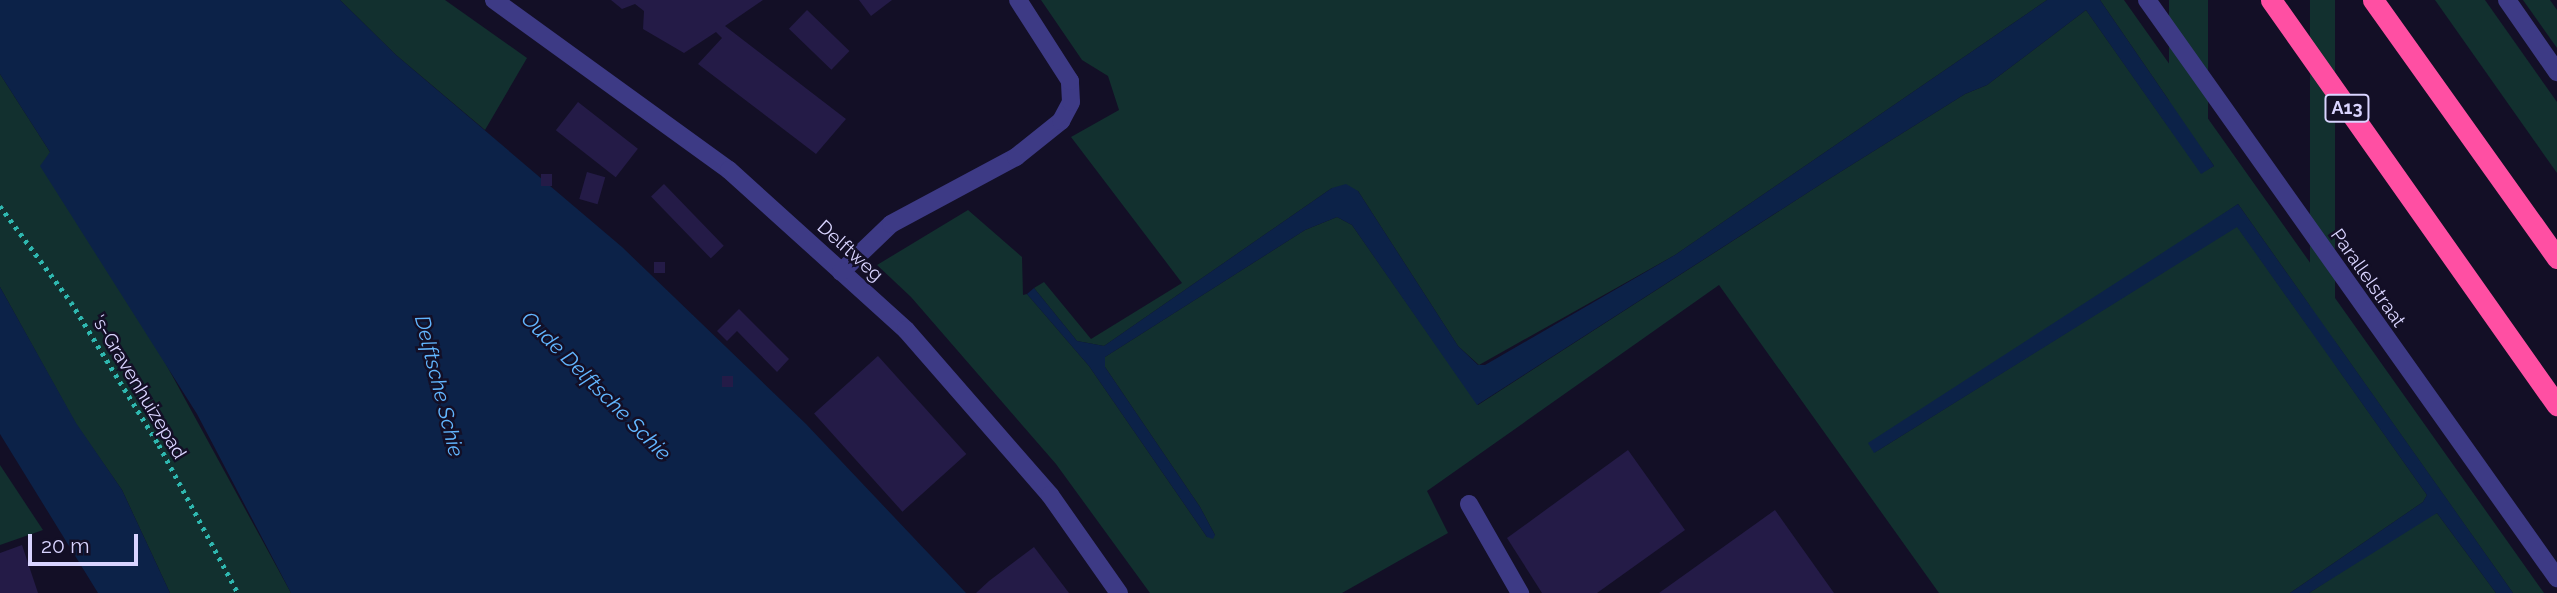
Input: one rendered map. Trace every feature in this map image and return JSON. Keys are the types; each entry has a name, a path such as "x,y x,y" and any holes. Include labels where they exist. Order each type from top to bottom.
{"highway":[{"name":"A13","path":"2271,0 2557,405"},
{"path":"2373,0 2557,258"}],"street":[{"name":"Delftweg","path":"494,0 729,170 906,330 1041,484 1119,593"},
{"path":"841,272 891,224 1016,157 1061,121 1071,102 1070,80 1018,0"},
{"name":"Parallelstraat","path":"2147,0 2557,578"},
{"path":"2507,0 2557,72"},
{"path":"1469,505 1520,593"}],"path":[{"name":"'s-Gravenhuizepad","path":"0,206 71,302 159,445 238,593"}],"green space":[{"path":"340,0 445,0 527,58 485,130 396,55"},
{"path":"1041,0 2047,0 1675,255 1479,365 1458,346 1358,191 1332,188 1104,346 1077,341 1034,288 1044,282 1091,339 1182,283 1071,137 1119,110 1108,76 1082,60"},
{"path":"2100,0 2124,0 2544,593 2513,593 2238,204 1874,453 2237,226 2427,495 2423,502 2290,593 1939,593 1719,285 1427,491 1448,533 1342,593 1150,593 1056,464 911,297 877,265 968,210 1022,257 1023,295 1027,294 1089,366 1207,537 1215,535 1200,507 1105,367 1105,357 1305,230 1337,217 1352,225 1478,405 1821,184 1965,94 1987,85 2086,10 2201,173 2214,166"},
{"path":"2169,0 2208,0 2208,593 2169,593"},
{"path":"2310,0 2335,0 2335,428 2310,428"},
{"path":"2435,0 2485,0 2557,102 2557,173"},
{"path":"2523,0 2550,0 2557,10 2557,48"},
{"path":"0,74 50,152 291,593 170,593 122,490 76,424 0,287"},
{"path":"0,465 43,530 0,545"},
{"path":"2437,513 2496,593 2309,593 2422,519"}],"water":[{"path":"0,0 340,0 396,55 622,247 806,424 966,593 291,593 197,414 40,166 50,152 0,74"},
{"path":"2047,0 2100,0 2214,166 2201,174 2086,10 1987,85 1965,94 1821,184 1477,405 1352,225 1337,217 1305,230 1105,357 1105,367 1200,507 1215,535 1213,539 1207,537 1089,366 1027,294 1034,288 1077,341 1104,346 1332,188 1346,184 1358,191 1458,346 1478,365 1485,365 1675,255"},
{"path":"2238,204 2513,593 2496,593 2437,513 2309,593 2290,593 2423,502 2427,495 2237,227 1874,453 1868,443"},
{"path":"0,287 76,423 122,490 170,593 98,593 0,434"}],"building":[{"path":"611,0 763,0 725,26 846,119 816,154 698,64 722,38 716,32 684,53 643,29 644,11 635,4 622,9"},
{"path":"859,0 892,0 871,16"},
{"path":"807,10 849,51 831,70 789,29"},
{"path":"578,102 638,149 616,177 556,130"},
{"path":"587,172 605,177 598,204 579,199"},
{"path":"541,174 552,174 552,186 541,186"},
{"path":"664,184 724,246 711,258 651,197"},
{"path":"654,262 665,262 665,273 654,273"},
{"path":"739,309 789,359 777,372 737,331 727,341 717,331"},
{"path":"878,356 966,454 902,512 814,414"},
{"path":"722,376 733,376 733,387 722,387"},
{"path":"1628,450 1685,530 1597,593 1542,593 1507,538"},
{"path":"1775,510 1834,593 1659,593"},
{"path":"22,545 38,593 0,593 0,553"},
{"path":"1034,547 1069,593 976,593 989,581"}],"water label":[{"name":"Delftsche Schie","path":"439,386"},
{"name":"Oude Delftsche Schie","path":"596,386"}]}
